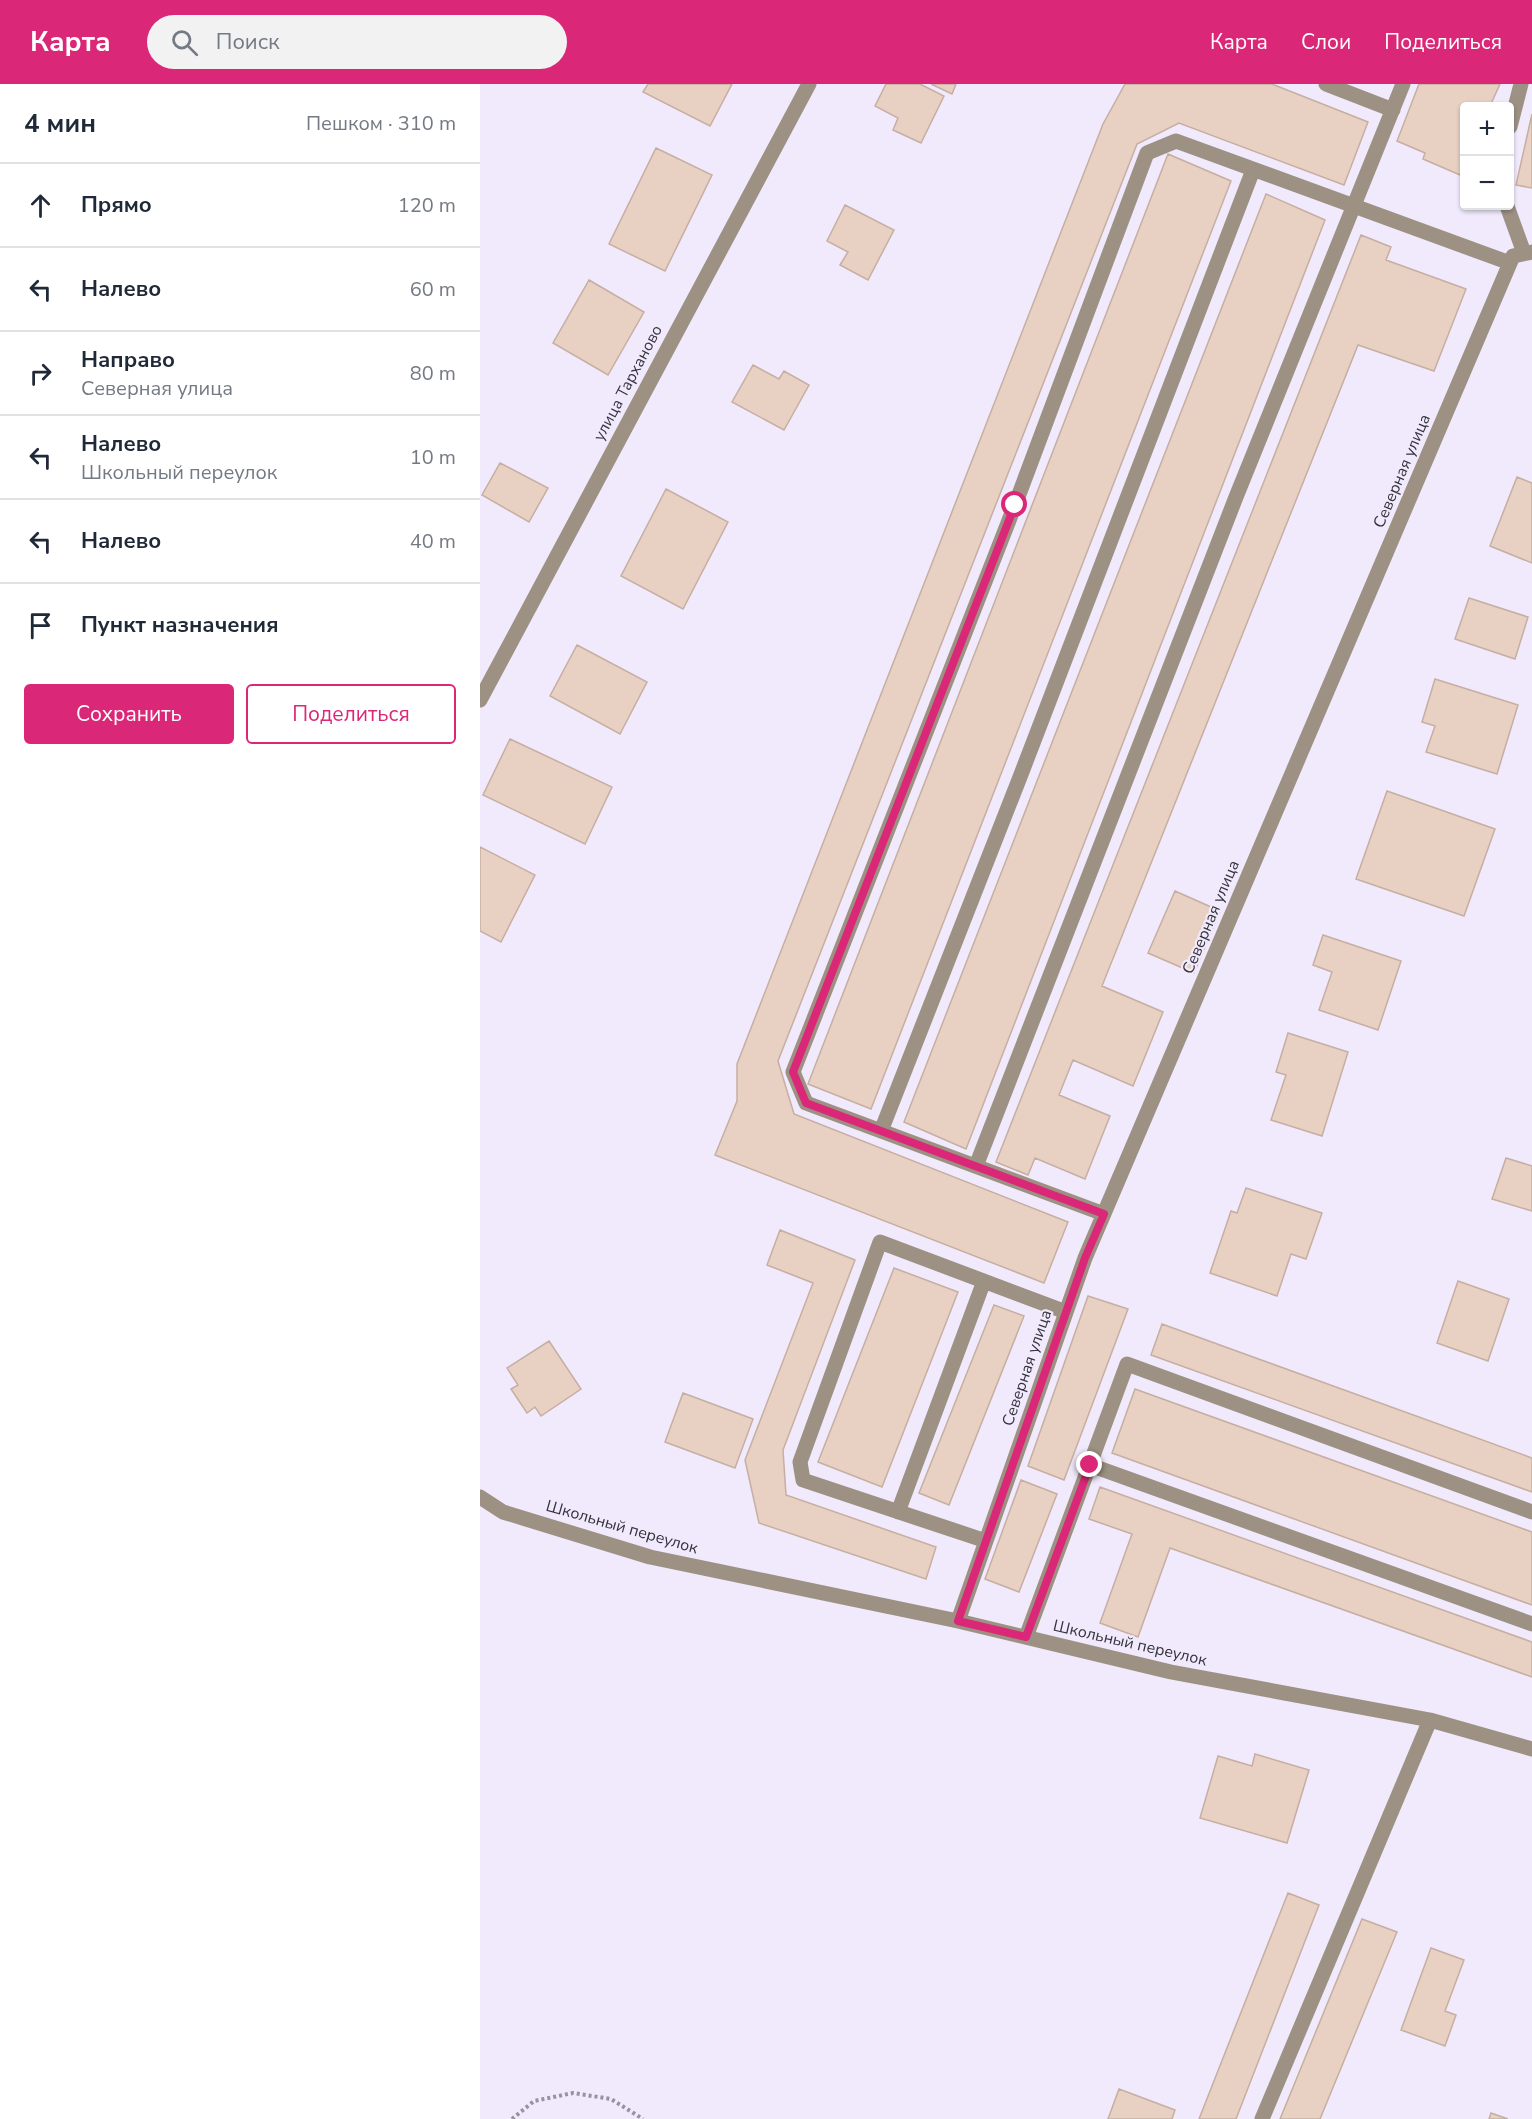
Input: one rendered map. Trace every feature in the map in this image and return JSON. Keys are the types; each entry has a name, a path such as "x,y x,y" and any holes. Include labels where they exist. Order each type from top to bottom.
{"street":[{"name":"улица Тарханово","path":"480,699 809,84"},
{"path":"1326,84 1393,110"},
{"path":"976,1166 1236,497 1403,84"},
{"path":"1514,109 1521,84"},
{"path":"1104,1214 806,1103 793,1072 1015,505 1148,153 1176,141 1510,262 1513,256 1528,253 1509,210"},
{"path":"881,1131 1020,777 1253,170"},
{"name":"Северная улица","path":"958,1621 1085,1258 1510,262"},
{"path":"986,1541 802,1480 800,1462 879,1242 1066,1312"},
{"path":"898,1512 984,1281"},
{"path":"1026,1637 1127,1364 1532,1512"},
{"path":"1090,1465 1532,1624"},
{"name":"Школьный переулок","path":"480,1497 503,1512 650,1557 958,1621 1171,1672 1430,1720 1532,1749"},
{"path":"1262,2119 1430,1720"}],"path":[{"path":"512,2119 534,2101 573,2093 611,2099 643,2119"}],"building":[{"path":"648,84 732,84 710,126 643,92"},
{"path":"886,84 920,84 944,96 921,143 893,130 898,118 875,106"},
{"path":"931,84 956,84 952,94"},
{"path":"1125,84 1272,84 1368,122 1344,185 1179,123 1137,144 778,1061 794,1114 1068,1222 1044,1283 715,1155 737,1101 737,1064 1103,124"},
{"path":"1419,84 1500,84 1492,102 1460,102 1460,175 1423,159 1425,153 1397,141"},
{"path":"1532,114 1532,188 1516,185"},
{"path":"656,148 712,175 665,271 609,244"},
{"path":"1168,154 1231,181 871,1109 808,1084"},
{"path":"1266,194 1325,220 966,1149 904,1122"},
{"path":"845,205 894,230 868,280 840,265 848,252 827,241"},
{"path":"1361,235 1391,247 1386,260 1466,289 1434,371 1358,345 1102,986 1163,1012 1133,1086 1073,1060 1059,1095 1110,1116 1085,1179 1035,1158 1028,1175 996,1162"},
{"path":"589,280 644,312 608,375 553,343"},
{"path":"753,365 779,379 784,371 809,385 784,430 732,402"},
{"path":"500,463 548,488 529,522 482,495"},
{"path":"1517,477 1532,483 1532,563 1490,546"},
{"path":"666,489 728,522 683,609 621,576"},
{"path":"1469,598 1528,617 1515,659 1455,639"},
{"path":"577,645 647,682 620,734 550,696"},
{"path":"1435,679 1518,705 1497,774 1426,752 1435,726 1422,722"},
{"path":"510,739 612,787 585,844 483,795"},
{"path":"1387,791 1495,829 1464,916 1356,879"},
{"path":"480,847 535,875 501,942 480,931"},
{"path":"1175,891 1220,911 1194,973 1148,953"},
{"path":"1323,935 1401,961 1378,1030 1319,1010 1332,972 1313,965"},
{"path":"1288,1033 1348,1052 1322,1136 1271,1120 1286,1075 1276,1072"},
{"path":"1506,1158 1532,1166 1532,1211 1492,1199"},
{"path":"1246,1188 1322,1213 1306,1259 1291,1254 1277,1296 1210,1273 1231,1211 1237,1213"},
{"path":"780,1230 855,1260 783,1450 786,1495 936,1547 926,1579 759,1523 745,1460 813,1283 767,1265"},
{"path":"894,1268 958,1292 882,1487 818,1462"},
{"path":"1458,1281 1509,1299 1488,1361 1437,1343"},
{"path":"1088,1296 1128,1309 1064,1480 1028,1466"},
{"path":"994,1305 1024,1316 949,1505 919,1493"},
{"path":"1162,1324 1532,1458 1532,1492 1151,1355"},
{"path":"549,1341 581,1389 541,1416 535,1407 527,1413 511,1389 518,1385 507,1368"},
{"path":"1135,1389 1532,1532 1532,1605 1112,1453"},
{"path":"683,1393 753,1419 735,1468 665,1442"},
{"path":"1021,1480 1057,1494 1019,1592 985,1579"},
{"path":"1100,1487 1532,1642 1532,1677 1170,1548 1138,1637 1100,1623 1132,1534 1089,1519"},
{"path":"1255,1754 1309,1770 1287,1843 1200,1818 1218,1756 1252,1766"},
{"path":"1288,1893 1319,1905 1236,2119 1199,2119"},
{"path":"1362,1919 1397,1932 1320,2119 1280,2119"},
{"path":"1431,1948 1464,1960 1445,2011 1456,2015 1445,2046 1401,2030"},
{"path":"1119,2089 1175,2110 1172,2119 1108,2119"},
{"path":"1491,2113 1508,2119 1489,2119"}],"route":[{"path":"1015,505 793,1072 806,1103 1104,1214 1085,1258 958,1621 1026,1637 1090,1465"}]}
